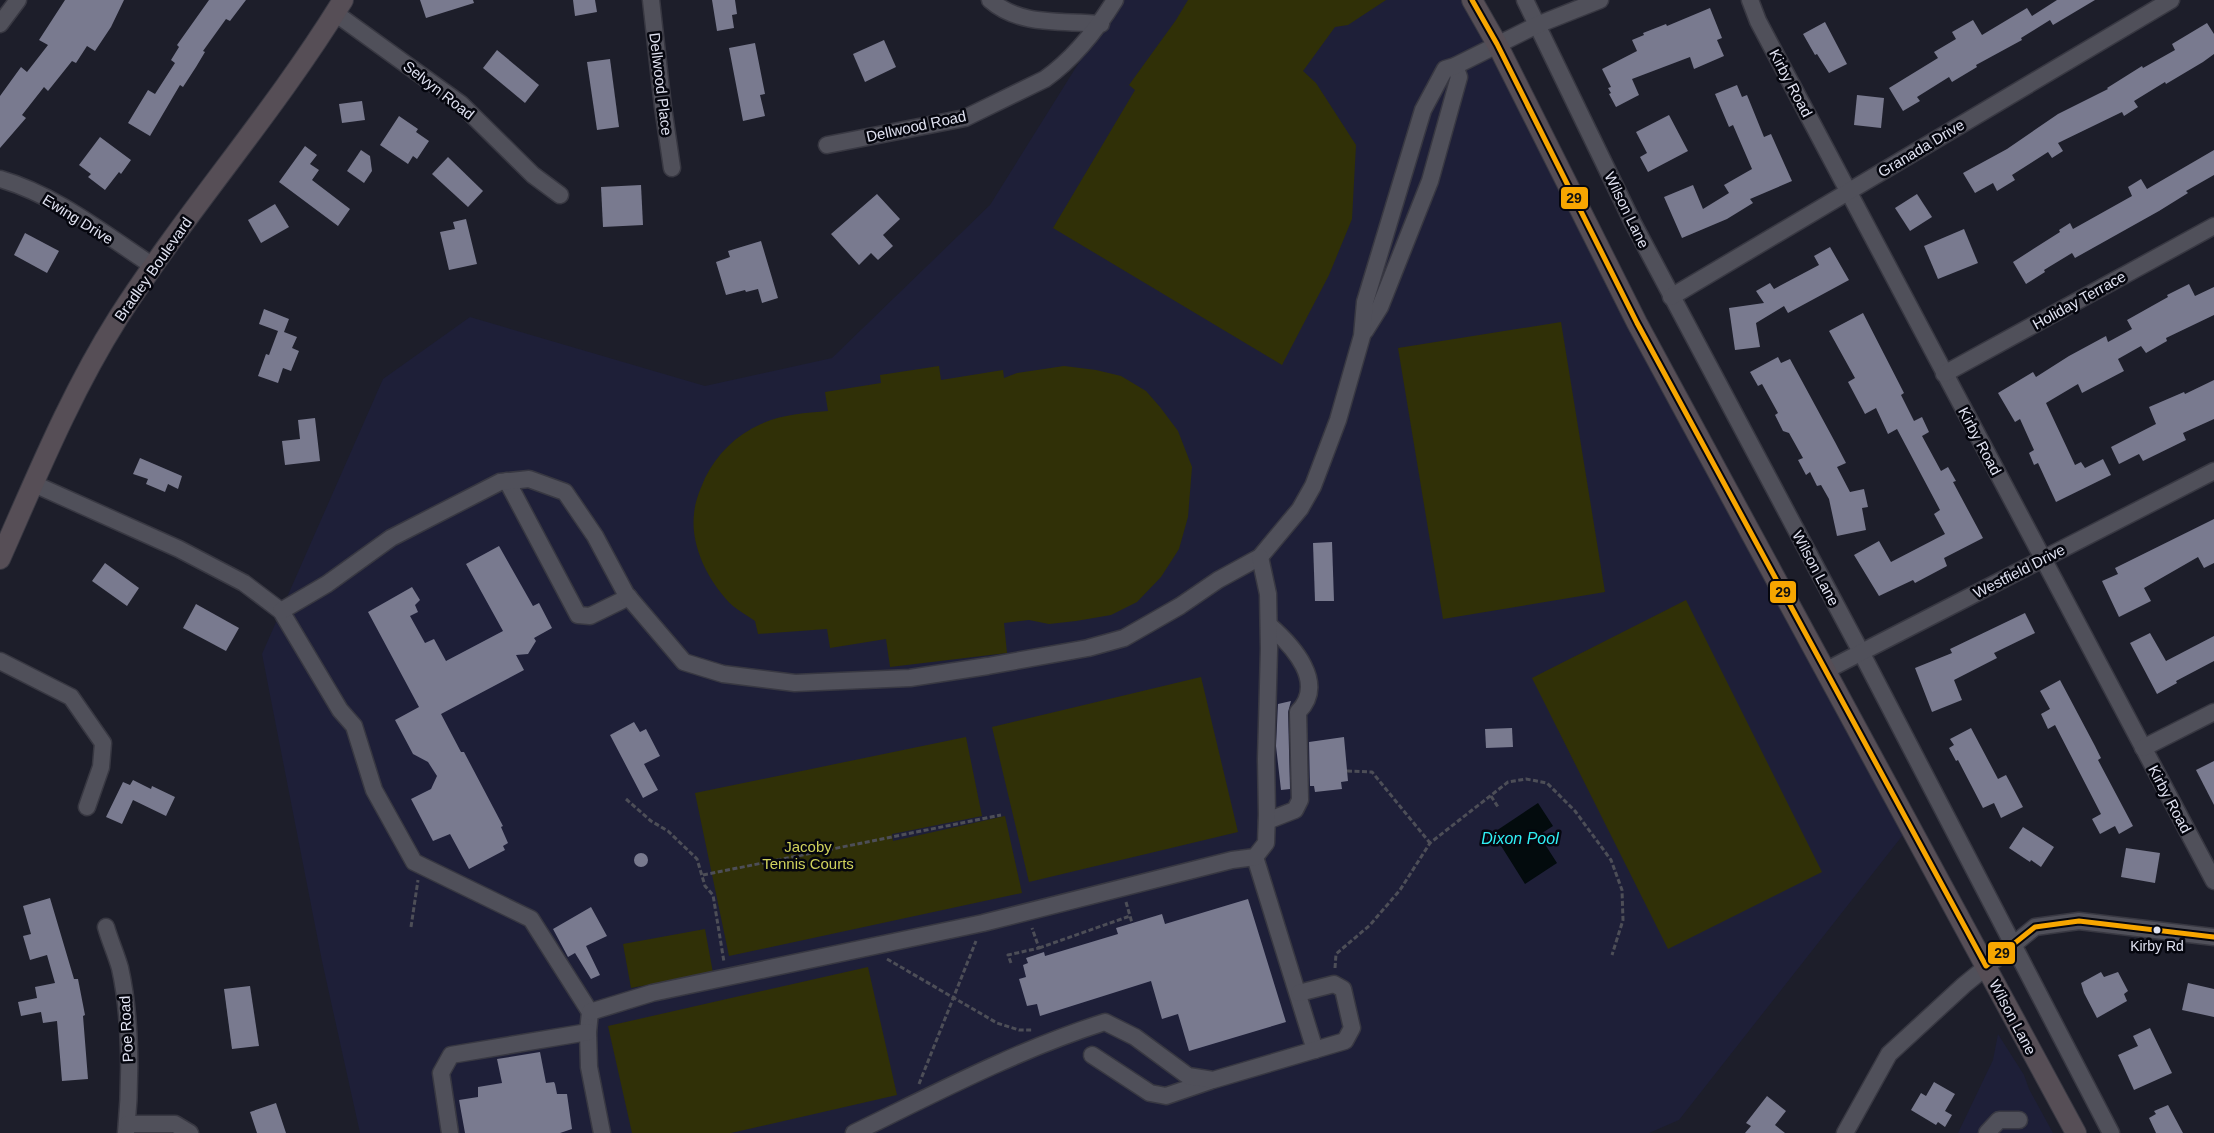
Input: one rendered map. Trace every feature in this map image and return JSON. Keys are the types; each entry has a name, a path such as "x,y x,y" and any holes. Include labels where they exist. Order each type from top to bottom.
{"main road":[{"name":"Wilson Lane","path":"1472,0 1497,44 1637,323 2076,1133"},
{"name":"Bradley Boulevard","path":"0,560 34,484 104,343 153,266 339,6"}],"street":[{"path":"0,24 18,0"},
{"name":"Dellwood Place","path":"651,0 672,168"},
{"path":"990,0 1010,14 1029,19 1101,24"},
{"name":"Dellwood Road","path":"827,145 965,118 1046,79 1101,24 1115,0"},
{"name":"Wilson Lane","path":"1525,0 1671,297 1862,652 2111,1133"},
{"path":"281,611 327,584 391,538 500,482 529,479 565,492 595,536 629,597 684,662 716,672 745,678 795,683 910,678 1079,650 1124,638 1180,606 1218,580 1260,557 1300,509 1313,486 1338,420 1362,336 1365,302 1423,110 1445,69 1455,66 1538,25 1600,0"},
{"name":"Kirby Road","path":"1750,0 1758,21 1848,192 2214,881"},
{"name":"Granada Drive","path":"1671,297 2171,0"},
{"name":"Selvyn Road","path":"339,6 461,104 533,175 560,195"},
{"path":"1362,336 1380,307 1430,181 1458,77 1455,66"},
{"path":"1413,144 1438,150"},
{"path":"1405,174 1430,181"},
{"name":"Ewing Drive","path":"0,179 23,186 52,200 153,266"},
{"name":"Holiday Terrace","path":"1944,374 2214,226"},
{"name":"Westfield Drive","path":"1825,671 2214,471"},
{"path":"507,481 578,616 590,616 629,597"},
{"path":"34,484 228,574 244,583 281,611 340,710 354,726 374,790 414,862 531,919 590,1012 588,1032 590,1067 602,1133"},
{"path":"590,1012 652,993 983,923 1232,860 1256,857 1266,843 1267,821 1266,759 1269,625 1268,594 1260,557"},
{"path":"1267,821 1295,810 1300,800 1298,712 1306,704 1310,694 1310,684 1305,670 1287,641 1269,625"},
{"path":"0,661 71,697 102,742 101,767 87,807"},
{"path":"2143,748 2214,712"},
{"path":"1256,857 1315,1050"},
{"path":"1845,1133 1889,1054 1986,966 2035,927 2078,921 2214,936"},
{"name":"Poe Road","path":"106,928 119,965 126,1002 127,1128"},
{"path":"1092,1055 1150,1093 1166,1096 1345,1041 1352,1028 1343,988 1334,984 1299,993"},
{"path":"854,1133 999,1062 1070,1032 1104,1022 1135,1037 1188,1076 1213,1080"},
{"path":"450,1133 442,1073 451,1055 588,1032"},
{"path":"1987,1133 1999,1120 2020,1120"},
{"path":"127,1128 175,1124 190,1133"}],"path":[{"path":"1347,771 1372,772 1430,843"},
{"path":"1334,984 1336,954 1370,925 1400,890 1430,843 1508,782 1526,778 1547,783 1576,812 1611,860 1622,890 1623,920 1612,955"},
{"path":"1491,796 1498,807"},
{"path":"626,799 651,821 668,831 697,860 705,886 713,895 725,968"},
{"path":"703,875 1002,815"},
{"path":"411,927 419,874"},
{"path":"1125,900 1132,923"},
{"path":"1011,963 1008,955 1039,948 1130,916"},
{"path":"910,1105 983,923"},
{"path":"1032,928 1039,948"},
{"path":"867,948 997,1023 1019,1030 1035,1030"}],"shaded area":[{"path":"1121,0 1469,0 1910,826 1679,1120 1649,1133 360,1133 322,961 262,654 383,379 470,317 705,386 832,358 990,205 1098,32"},
{"path":"1998,1034 2024,1075 2029,1089 2053,1133 1958,1133 1993,1060"}],"green space":[{"path":"1188,0 1386,0 1348,25 1335,27 1303,71 1316,83 1356,145 1352,219 1329,275 1282,365 1053,228 1135,90 1129,85 1176,20"},
{"path":"1561,322 1605,592 1443,619 1398,348"},
{"path":"939,366 941,380 1003,370 1004,378 1017,373 1064,366 1096,370 1121,376 1146,391 1178,431 1192,467 1188,517 1179,549 1161,577 1137,602 1111,615 1049,624 1029,620 1004,623 1007,653 890,667 886,639 830,648 827,629 758,634 755,621 733,606 709,576 695,539 695,505 705,478 715,461 735,440 761,424 786,416 828,411 825,392 881,383 880,375"},
{"path":"1686,600 1822,872 1668,949 1532,678"},
{"path":"1201,677 1238,832 1029,882 992,727"},
{"name":"Jacoby Tennis Courts","path":"966,737 982,816 892,834 893,841 1005,816 1022,893 729,956 695,793"},
{"path":"705,929 713,973 631,988 623,944"},
{"path":"868,967 897,1095 731,1133 632,1133 608,1026"}],"water":[{"name":"Dixon Pool","path":"1538,803 1553,826 1539,835 1557,863 1525,884 1493,833"}],"building":[{"path":"65,0 124,0 111,27 95,51 87,46 76,63 72,61 48,91 44,87 22,115 26,118 0,148 0,96 21,67 27,72 48,45 39,40"},
{"path":"209,0 246,0 230,21 226,19 203,51 205,52 196,67 183,87 180,85 150,136 128,123 148,90 155,94 175,63 171,60 179,47 177,45"},
{"path":"420,0 473,0 474,3 426,18"},
{"path":"573,0 595,0 597,12 575,16"},
{"path":"712,0 735,0 737,14 732,15 734,28 717,31"},
{"path":"2057,0 2095,0 2053,25 2050,20 2021,38 2022,40 1976,65 1977,67 1952,82 1949,77 1917,97 1920,101 1903,111 1889,88 1938,58 1934,52 1956,39 1952,32 1973,20 1982,35 2027,8 2032,16"},
{"path":"1710,8 1722,38 1717,40 1724,56 1694,69 1690,57 1632,79 1639,95 1616,107 1609,94 1611,93 1608,88 1611,87 1602,69 1637,51 1632,40 1644,35 1643,33 1666,24 1667,26"},
{"path":"1825,22 1847,64 1829,73 1817,54 1815,55 1803,34"},
{"path":"2207,23 2214,34 2214,54 2166,84 2165,82 2134,101 2138,107 2124,116 2122,112 2058,143 2063,151 2052,158 2048,152 2012,175 2015,180 1997,191 1993,183 1975,193 1963,173 2007,149 2058,114 2108,89 2142,66 2143,68 2175,50 2172,44"},
{"path":"884,40 896,67 865,82 853,54"},
{"path":"755,43 765,94 760,95 765,116 743,121 729,48"},
{"path":"497,50 539,85 525,103 483,68"},
{"path":"610,59 619,127 597,130 587,62"},
{"path":"1737,85 1742,97 1747,95 1764,137 1771,134 1792,181 1750,199 1753,203 1727,219 1682,238 1664,197 1693,185 1703,209 1729,193 1724,185 1752,169 1733,125 1729,127 1715,94"},
{"path":"1857,95 1884,98 1881,128 1854,125"},
{"path":"362,101 365,120 342,123 339,104"},
{"path":"1669,115 1688,151 1648,172 1640,157 1647,153 1636,132"},
{"path":"399,116 418,129 416,132 429,141 417,159 413,156 408,164 380,145"},
{"path":"100,137 131,160 121,174 119,172 105,190 88,177 91,174 79,165"},
{"path":"305,146 317,155 310,164 319,170 312,180 350,209 338,226 279,182"},
{"path":"361,150 370,156 372,171 364,183 347,171"},
{"path":"2214,150 2214,175 2186,191 2188,193 2159,211 2075,258 2072,253 2044,270 2045,272 2026,284 2013,262 2060,232 2059,230 2070,223 2073,229 2132,196 2128,187 2141,179 2147,189"},
{"path":"448,157 483,191 468,207 432,174"},
{"path":"641,185 643,225 603,227 601,187"},
{"path":"877,194 900,219 883,235 893,246 878,260 871,253 859,265 831,234"},
{"path":"1917,194 1932,217 1910,231 1895,208"},
{"path":"275,204 289,227 261,243 248,220"},
{"path":"466,219 477,264 449,270 440,232 455,229 453,222"},
{"path":"1964,229 1978,263 1938,279 1924,246"},
{"path":"25,233 59,251 47,273 14,255"},
{"path":"761,241 778,298 762,303 758,289 726,295 716,262 730,257 728,251"},
{"path":"1830,247 1849,280 1788,313 1784,306 1756,323 1760,347 1735,350 1729,308 1764,303 1756,291 1770,283 1774,289 1819,265 1814,256"},
{"path":"2189,284 2195,296 2214,287 2214,315 2166,338 2167,341 2146,353 2141,346 2118,359 2124,371 2082,393 2078,384 2046,403 2075,465 2081,462 2085,468 2103,459 2111,475 2056,502 2038,463 2034,465 2029,453 2034,450 2020,419 2015,422 1998,393 2033,372 2036,377 2106,336 2108,342 2132,329 2127,320 2168,297 2167,295"},
{"path":"264,309 289,319 284,332 297,337 292,348 299,351 291,371 283,368 278,383 258,376 266,354 269,355 278,331 259,324"},
{"path":"1863,313 1904,393 1901,395 1914,421 1922,417 1929,432 1922,436 1941,471 1948,467 1956,481 1953,482 1983,538 1944,558 1947,566 1915,583 1913,580 1879,596 1854,555 1879,541 1891,562 1945,534 1934,514 1940,510 1897,429 1888,434 1876,408 1865,414 1848,382 1855,378 1829,331"},
{"path":"1778,357 1781,363 1790,359 1835,442 1846,463 1837,467 1850,492 1864,489 1868,507 1862,508 1866,530 1837,536 1829,499 1821,485 1817,486 1810,472 1806,475 1798,460 1803,458 1789,433 1783,431 1775,415 1778,413 1762,384 1758,386 1750,372"},
{"path":"2214,380 2214,419 2183,433 2186,440 2143,461 2139,454 2119,464 2111,447 2156,424 2149,407 2184,392 2185,394"},
{"path":"315,418 320,461 285,465 282,441 300,439 298,420"},
{"path":"140,458 182,476 178,489 168,484 165,492 146,484 148,479 133,474"},
{"path":"2214,519 2214,563 2204,568 2198,557 2144,588 2151,601 2119,617 2102,581 2118,574 2115,568"},
{"path":"1332,542 1334,601 1315,601 1313,543"},
{"path":"499,546 533,606 539,603 552,628 534,638 536,641 528,654 516,655 524,670 441,714 461,752 464,752 503,826 501,827 508,843 503,846 505,850 469,869 450,834 433,841 411,799 431,789 437,776 428,762 413,754 395,720 419,707 368,612 412,587 420,600 415,605 418,612 410,616 425,643 434,639 446,661 503,631 466,564"},
{"path":"105,563 139,588 127,606 92,581"},
{"path":"196,604 239,628 226,651 183,628"},
{"path":"2025,613 2035,633 1994,653 1997,658 1954,680 1962,700 1932,712 1915,668 1952,653 1950,649"},
{"path":"2150,633 2166,661 2214,636 2214,661 2176,681 2177,683 2157,694 2130,643"},
{"path":"2060,680 2101,758 2098,760 2133,826 2119,834 2115,826 2100,834 2092,819 2101,814 2055,725 2048,729 2041,714 2050,709 2040,691"},
{"path":"1291,701 1288,712 1290,789 1281,790 1276,746 1278,704"},
{"path":"634,722 640,732 646,729 660,756 644,764 658,790 643,798 610,735"},
{"path":"1512,728 1513,747 1486,748 1485,729"},
{"path":"1971,728 1998,779 2006,775 2023,807 2001,818 1994,803 1983,808 1958,760 1956,761 1949,748 1954,745 1950,739"},
{"path":"1344,737 1348,781 1341,782 1342,789 1315,792 1314,786 1310,786 1309,742"},
{"path":"2214,761 2214,805 2196,770"},
{"path":"133,780 151,789 152,786 175,797 166,816 133,800 122,824 106,817 123,782 130,785"},
{"path":"2023,827 2054,847 2041,867 2009,848"},
{"path":"2126,848 2160,853 2155,883 2121,877"},
{"path":"638,853 644,853 648,860 644,867 638,867 634,863 634,857"},
{"path":"50,898 74,979 78,979 85,1015 83,1016 88,1079 62,1081 57,1021 43,1023 41,1012 21,1016 18,1002 37,998 35,987 55,983 47,955 30,960 23,936 31,934 23,906"},
{"path":"1248,899 1286,1022 1189,1051 1178,1014 1162,1019 1151,981 1040,1016 1037,1004 1027,1006 1019,979 1026,977 1023,965 1028,963 1026,958 1044,952 1045,956 1118,934 1116,928 1162,914 1165,924"},
{"path":"591,907 607,936 586,946 600,975 591,979 575,953 568,957 553,929"},
{"path":"2101,972 2104,977 2118,972 2128,991 2124,994 2127,1001 2097,1018 2081,983"},
{"path":"2188,983 2214,989 2214,1017 2182,1010"},
{"path":"250,986 259,1046 232,1049 224,989"},
{"path":"2150,1028 2172,1073 2134,1090 2118,1055 2138,1046 2133,1036"},
{"path":"540,1052 546,1083 554,1082 557,1094 567,1094 572,1129 560,1133 465,1133 459,1100 478,1097 478,1087 502,1083 497,1059"},
{"path":"1934,1082 1955,1094 1945,1111 1952,1115 1945,1127 1938,1122 1936,1125 1911,1110 1921,1093 1926,1096"},
{"path":"1767,1096 1786,1111 1775,1125 1785,1133 1745,1133 1751,1126 1746,1123"},
{"path":"276,1103 286,1133 257,1133 250,1112"},
{"path":"2168,1105 2183,1133 2156,1133 2149,1118 2156,1114 2154,1111"}],"transit line":[{"name":"29","path":"1472,0 1497,44 1637,323 1986,966 2035,927 2079,921 2214,937"}],"place":[{"name":"Kirby Rd","path":"2157,930"}]}
